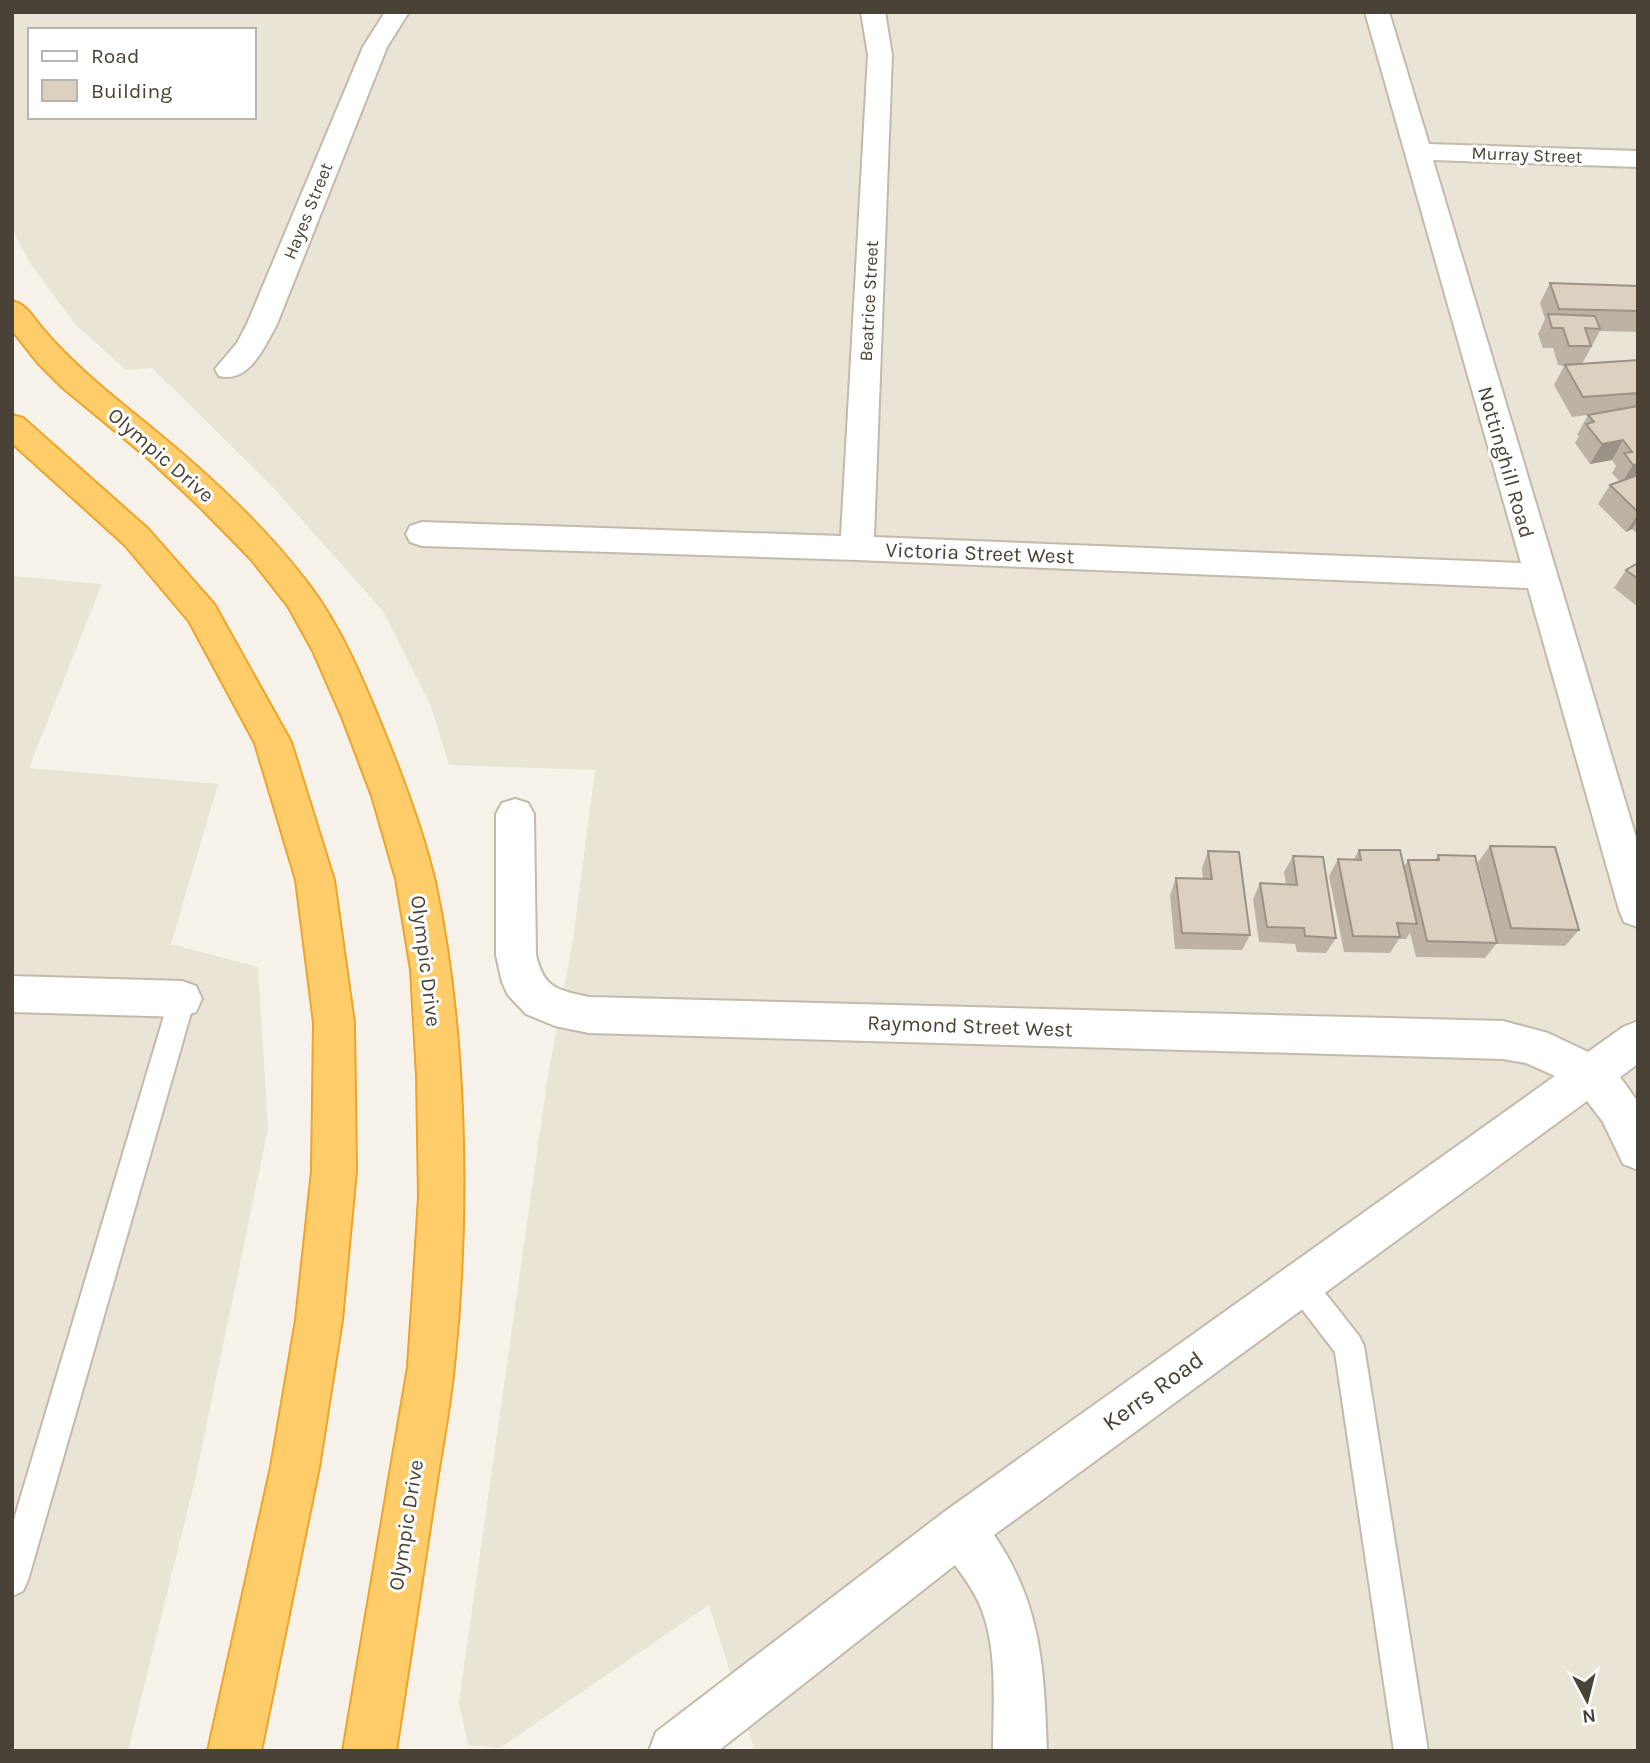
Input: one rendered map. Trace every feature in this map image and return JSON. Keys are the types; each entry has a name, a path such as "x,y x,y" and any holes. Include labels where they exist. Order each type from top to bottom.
{"highway":[{"name":"Olympic Drive","path":"12,310 49,356 73,380 161,452 238,525 300,597 330,649 360,717 391,796 415,879 431,970 438,1076 441,1197 437,1277 431,1367 369,1751"},
{"path":"12,425 135,533 201,612 238,671 268,734 295,809 307,847 325,932 331,980 336,1070 334,1168 316,1346 294,1476 234,1751"}],"street":[{"name":"Hayes Street","path":"375,47 380,12"},
{"name":"Hayes Street","path":"230,369 249,348 262,324 375,47 397,12"},
{"name":"Beatrice Street","path":"857,548 880,55 873,12"},
{"name":"Beatrice Street","path":"880,55 892,12"},
{"name":"Nottinghill Road","path":"1377,12 1538,576 1638,910"},
{"name":"Murray Street","path":"1417,152 1638,159"},
{"name":"Victoria Street West","path":"422,534 857,548 1538,576"},
{"name":"Raymond Street West","path":"515,814 518,969 530,993 547,1005 570,1012 600,1016 1503,1040 1530,1044 1556,1054 1589,1076 1615,1101 1638,1150"},
{"path":"12,995 182,999"},
{"name":"Kerrs Road","path":"675,1751 961,1529 1638,1040"},
{"path":"961,1529 1000,1591 1010,1619 1016,1653 1020,1751"}],"lane":[{"path":"12,1580 182,999"},
{"path":"1301,1285 1349,1346 1352,1358 1411,1751"}],"shaded area":[{"path":"12,12 1638,12 1638,1751 755,1751 709,1605 500,1748 468,1745 459,1702 548,1075 573,940 595,770 449,765 431,706 383,611 270,484 152,368 126,370 75,324 30,263 12,229"},
{"path":"12,576 102,584 29,768 218,784 171,944 258,967 268,1129 195,1480 128,1751 12,1751"}],"building":[{"path":"1550,283 1638,286 1638,311 1559,309"},
{"path":"1548,314 1595,316 1600,329 1585,328 1591,346 1569,346 1563,328 1552,328"},
{"path":"1638,360 1638,393 1583,397 1565,365"},
{"path":"1638,406 1638,464 1633,465 1624,453 1632,452 1623,440 1602,444 1586,424 1594,422 1588,415"},
{"path":"1638,475 1638,512 1610,485"},
{"path":"1638,563 1638,579 1626,570"},
{"path":"1490,846 1555,847 1579,930 1511,928"},
{"path":"1359,850 1400,850 1417,924 1397,923 1400,937 1353,936 1338,859 1361,860"},
{"path":"1208,851 1239,852 1250,935 1182,933 1176,878 1212,879"},
{"path":"1438,855 1475,856 1497,943 1427,941 1408,860 1439,860"},
{"path":"1293,856 1323,857 1336,938 1305,936 1304,928 1267,927 1260,883 1297,885"}]}
